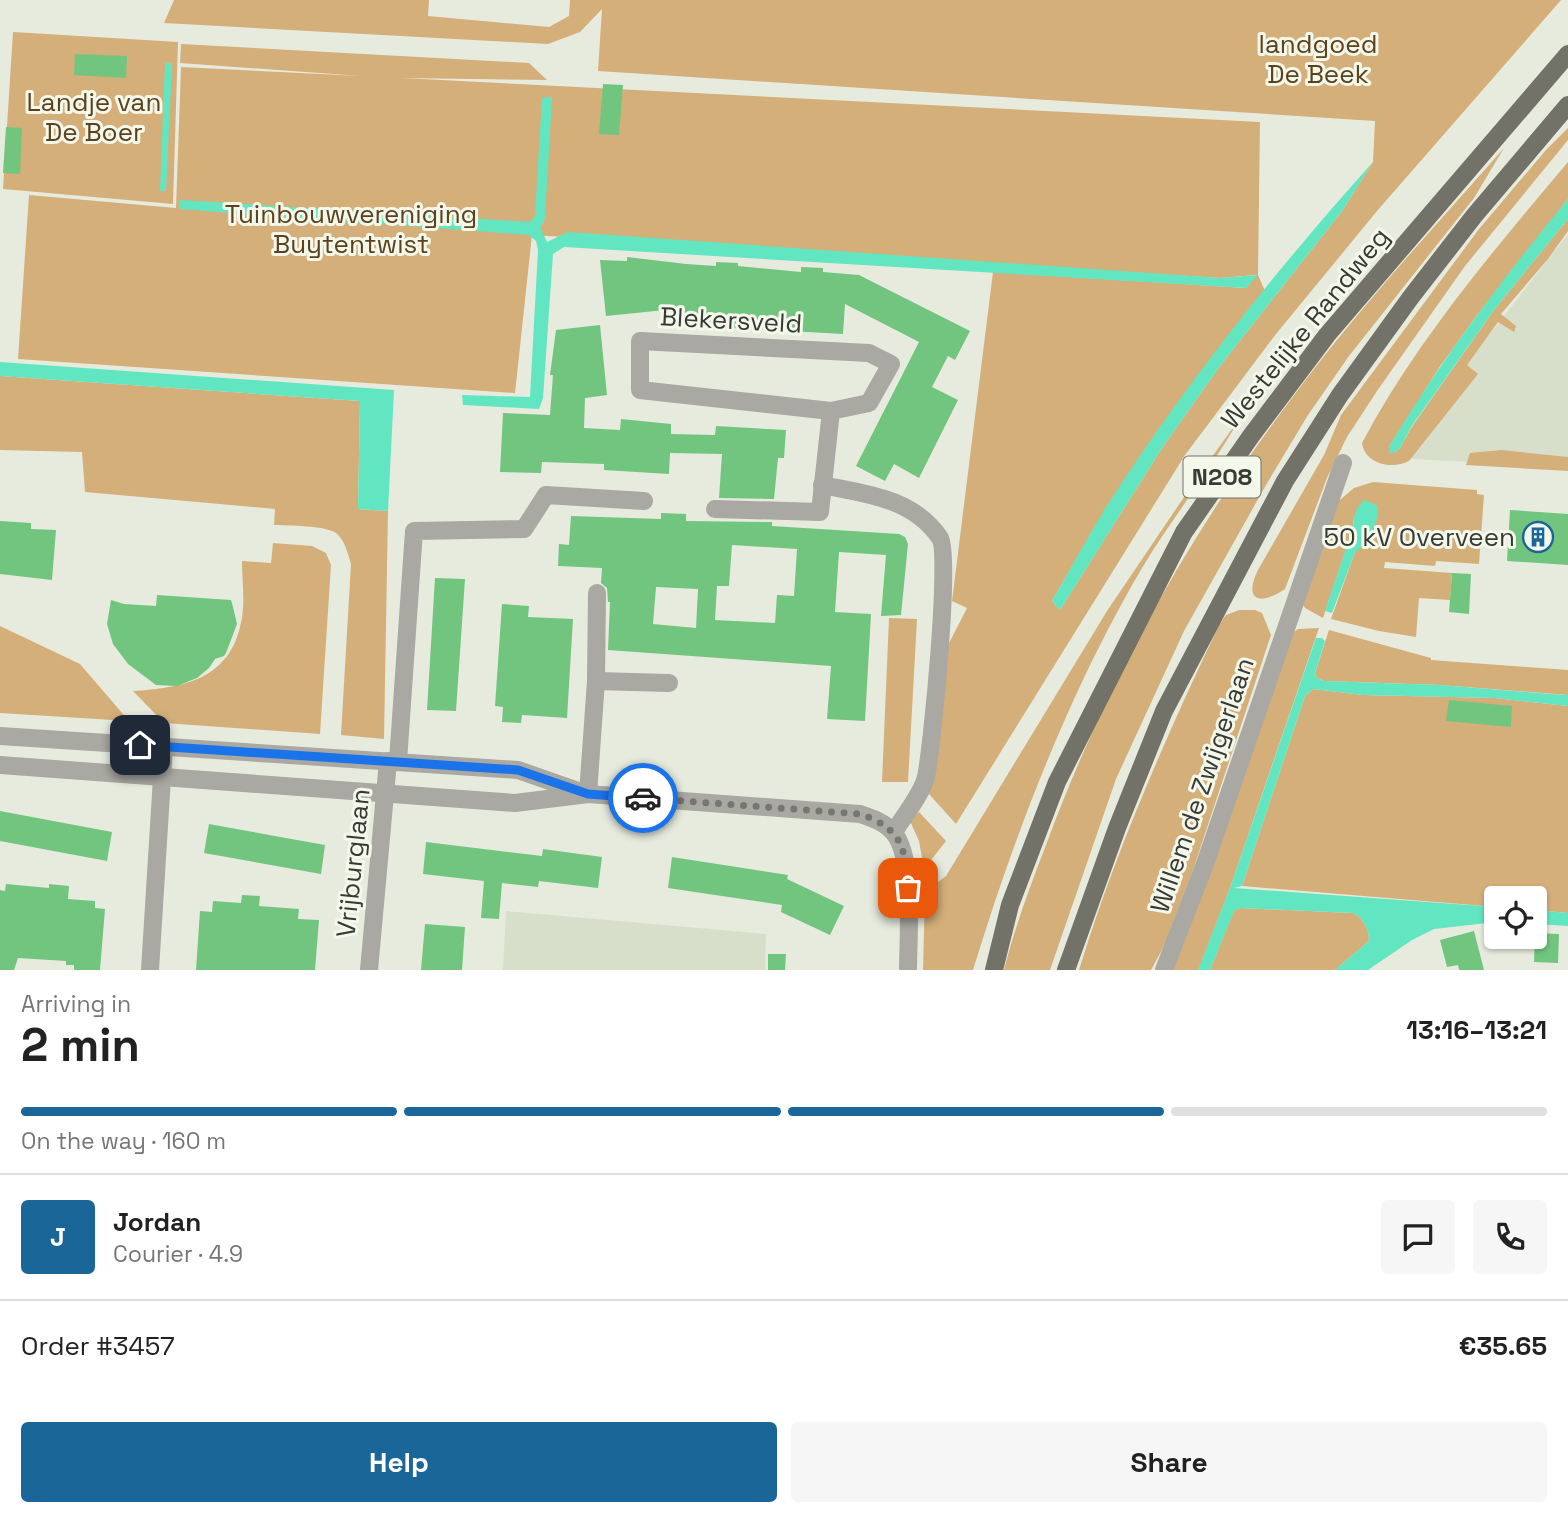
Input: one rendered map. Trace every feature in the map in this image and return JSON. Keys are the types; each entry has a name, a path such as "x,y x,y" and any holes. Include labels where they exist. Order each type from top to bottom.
{"main road":[{"name":"Westelijke Randweg","path":"994,970 1010,905 1058,782 1184,532 1251,436 1327,335 1568,54"},
{"name":"N208","path":"1066,970 1117,828 1164,711 1285,481 1340,395 1411,297 1474,216 1568,105"}],"street":[{"name":"Blekersveld","path":"640,341 869,353 891,364 869,403 831,411 640,390 640,341"},
{"path":"715,509 820,512 831,411"},
{"name":"Willem de Zwijgerlaan","path":"1164,970 1206,861 1343,463"},
{"path":"822,485 894,500 925,519 942,541 943,608 926,779 894,832"},
{"name":"Vrijburglaan","path":"369,970 386,793 393,761 414,531 524,529 545,495 645,500"},
{"path":"588,794 596,681 597,593"},
{"path":"596,681 669,683"},
{"path":"0,736 518,770 588,794"},
{"path":"150,970 164,746"},
{"path":"0,765 514,803 588,794 842,811 879,821 894,832 907,867 908,970"}],"shaded area":[{"path":"165,63 172,63 166,191 160,191"},
{"path":"552,97 545,217 540,227 547,242 568,232 1220,278 1258,275 1246,288 564,247 553,254 543,398 539,409 463,405 462,395 530,397 538,250 536,241 529,235 180,209 180,200 530,222 535,216 542,98"},
{"path":"1373,162 1342,211 1220,366 1162,448 1060,610 1052,601 1108,504 1138,459 1201,371 1268,285"},
{"path":"1568,199 1568,219 1494,310 1411,427 1400,448 1389,453 1389,447 1451,351"},
{"path":"1568,234 1568,467 1413,459 1400,449"},
{"path":"0,362 394,390 388,511 358,509 360,401 0,376"},
{"path":"1365,500 1378,506 1377,518 1367,544 1355,552 1332,613 1325,611 1356,512"},
{"path":"1316,638 1325,641 1315,673 1316,677 1324,681 1440,685 1568,695 1568,706 1495,698 1363,695 1313,689 1305,696 1242,886 1234,888 1484,906 1484,923 1434,929 1412,940 1368,970 1335,970 1369,941 1365,925 1357,915 1240,908 1234,911 1210,970 1198,970 1230,888"},
{"path":"506,911 766,934 765,970 503,970"},
{"path":"1547,911 1568,913 1568,926 1547,925"}],"green space":[{"path":"174,0 429,0 428,16 549,27 569,16 570,0 1561,0 1377,211 1276,334 1185,455 956,824 929,794 943,655 967,608 952,601 993,272 1246,288 1257,275 1220,278 532,235 515,393 18,359 29,195 176,208 181,67 361,76 180,63 181,44 529,63 547,80 402,78 1260,122 1258,275 1265,291 1158,430 1107,506 1052,601 1060,610 1162,448 1220,366 1342,211 1373,162 1375,121 598,71 602,9 580,32 548,44 164,23"},
{"name":"Landje van De Boer","path":"13,32 178,42 173,204 3,189"},
{"path":"1568,128 1568,140 1465,266 1347,437 1327,478 1285,589 1268,598 1256,598 1252,588 1258,570 1324,455 1341,415 1479,229"},
{"path":"1504,148 1474,198 1349,356 1308,415 1184,631 1116,779 1050,970 1004,970 1034,876 1069,785 1123,669 1184,557 1254,450 1342,333"},
{"path":"1568,162 1568,199 1439,368 1389,447 1389,453 1400,448 1411,428 1494,310 1568,219 1568,231 1501,314 1516,326 1514,332 1498,322 1467,365 1478,374 1409,461 1387,465 1374,460 1368,456 1362,443 1407,368 1458,297"},
{"path":"0,376 360,401 358,509 388,511 384,739 341,735 351,564 346,547 336,533 306,526 274,525 275,509 85,492 82,452 0,450"},
{"path":"1240,418 1142,568 1091,663 1026,815 973,970 923,970 925,892 946,876 1107,611"},
{"path":"1501,450 1568,457 1568,471 1466,465 1470,453"},
{"path":"1373,482 1477,490 1477,494 1484,495 1479,564 1436,561 1435,566 1385,562 1384,568 1452,573 1450,600 1419,598 1416,637 1331,619 1359,547 1354,516 1353,528 1323,618 1305,608 1301,601 1334,505 1354,488"},
{"path":"273,543 312,546 326,553 331,565 320,734 164,723 133,691 184,684 213,670 224,659 234,645 242,619 242,561 271,563"},
{"path":"1239,610 1262,613 1271,635 1194,867 1164,946 1151,970 1079,970 1125,839 1180,710 1219,625 1226,615"},
{"path":"889,618 917,619 908,782 882,782"},
{"path":"0,626 80,664 129,721 0,713"},
{"path":"1319,628 1230,888 1200,966 1198,970 1171,970 1290,635 1298,629"},
{"path":"1329,630 1431,660 1568,670 1568,695 1440,685 1324,681 1316,677 1315,673"},
{"path":"1313,689 1363,695 1495,698 1568,706 1568,913 1547,911 1547,886 1484,886 1484,906 1242,886 1305,696"},
{"path":"919,812 946,841 924,869 919,841 910,821"},
{"path":"1240,908 1353,913 1365,925 1369,941 1335,970 1210,970 1234,910"}],"building":[{"path":"75,54 127,56 126,78 74,75"},
{"path":"603,84 623,85 619,135 599,134"},
{"path":"6,127 22,128 20,174 3,173"},
{"path":"627,257 716,266 716,262 738,263 738,266 801,272 801,267 823,268 823,272 859,275 970,331 955,360 948,356 932,387 958,400 919,478 894,464 885,481 856,466 919,342 845,304 843,334 684,325 685,308 606,316 600,260 627,261"},
{"path":"600,325 607,395 585,398 584,428 620,430 621,419 671,424 671,434 715,435 716,426 786,430 784,458 778,458 774,499 719,498 722,454 670,453 669,474 604,470 604,464 542,462 541,473 500,472 503,413 550,415 553,375 550,375 556,330"},
{"name":"50 kV Overveen","path":"1510,510 1568,514 1568,565 1507,561"},
{"path":"661,513 686,514 686,521 772,522 772,526 899,534 905,537 908,544 901,615 881,616 886,555 839,552 835,612 871,614 865,721 827,719 831,666 608,650 610,602 607,588 601,583 602,568 558,566 559,544 569,545 571,516 661,519","holes":["732,545 797,549 794,596 777,595 775,623 715,620 717,586 729,586","656,587 698,589 696,628 653,624"]},
{"path":"0,521 31,523 31,529 56,530 52,580 0,574"},
{"path":"1452,573 1471,574 1469,614 1449,612"},
{"path":"435,578 465,579 456,711 427,710"},
{"path":"157,595 231,600 237,624 224,656 215,659 197,678 177,686 156,685 128,664 113,644 107,624 111,600 124,604 156,606"},
{"path":"502,604 529,606 528,617 573,619 567,718 522,715 521,723 502,722 503,707 495,706"},
{"path":"1449,700 1512,706 1511,727 1446,721"},
{"path":"0,811 112,832 107,861 0,841"},
{"path":"209,824 325,845 321,874 204,853"},
{"path":"426,842 542,856 543,849 602,857 598,888 539,881 538,887 502,883 499,919 481,918 484,881 423,874"},
{"path":"672,857 788,875 787,879 844,906 830,935 781,912 782,905 668,888"},
{"path":"6,884 49,888 49,884 69,886 68,899 95,901 95,908 105,909 100,970 74,970 74,965 66,965 66,961 18,958 14,970 0,970 0,890 5,891"},
{"path":"242,895 260,896 259,906 299,909 298,919 319,920 315,970 196,970 200,911 212,912 213,901 241,903"},
{"path":"425,924 465,927 462,970 421,970"},
{"path":"1474,931 1484,970 1459,970 1458,965 1447,967 1440,940"},
{"path":"1547,934 1559,934 1558,963 1534,962 1534,949 1547,949"},
{"path":"768,954 786,954 785,970 768,970"}],"way so far":[{"path":"643,798 860,814 879,821 894,832 907,867 908,888"}],"place":[{"name":"50 kV Overveen","path":"1538,537"}],"route":[{"path":"140,745 518,770 588,794 643,798"}],"park label":[{"name":"landgoed De Beek","path":"1318,59"},
{"name":"Tuinbouwvereniging Buytentwist","path":"351,229"}]}
